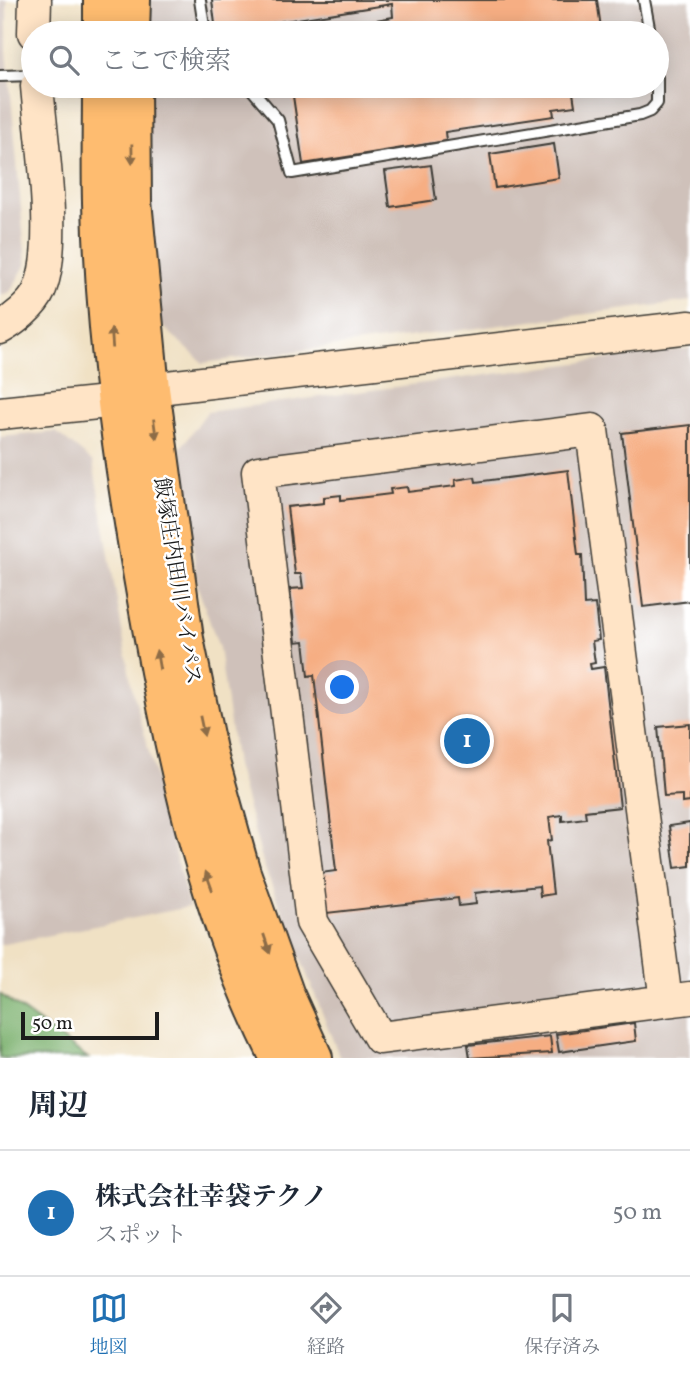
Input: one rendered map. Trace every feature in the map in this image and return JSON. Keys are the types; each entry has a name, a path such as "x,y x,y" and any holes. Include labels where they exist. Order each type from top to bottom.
{"highway":[{"path":"103,0 103,21"},
{"path":"130,21 131,0"},
{"name":"飯塚庄内田川バイパス","path":"102,98 102,204 133,395 208,755 241,873 285,996 313,1058"},
{"name":"飯塚庄内田川バイパス","path":"131,98 133,395 138,552 167,715 203,864 257,1013 280,1058"}],"street":[{"path":"34,21 35,0"},
{"path":"0,328 10,323 39,294 50,257 38,98"},
{"path":"0,413 690,327"},
{"path":"592,430 674,1000 380,1038 312,922 258,472 592,430"}],"lane":[{"path":"200,0 203,21"},
{"path":"644,0 648,21"},
{"path":"0,76 21,75"},
{"path":"259,98 278,120 292,173 640,115 650,111 657,103 657,98"}],"shaded area":[{"path":"0,0 7,0 7,51 26,264 10,292 0,296"},
{"path":"144,0 690,0 690,301 203,363 158,322 145,98 669,98 669,21 144,21"},
{"path":"690,348 690,1058 340,1058 264,866 236,765 219,648 198,588 180,449 207,412"},
{"path":"56,432 93,462 131,683 189,907 0,945 0,437"}],"green space":[{"path":"0,994 88,1058 0,1058"}],"building":[{"path":"212,0 597,0 600,21 370,21 393,17 392,4 285,21 215,21"},
{"path":"293,98 574,98 575,106 553,109 554,116 445,132 446,141 303,164"},
{"path":"554,144 559,178 495,188 490,154"},
{"path":"431,165 436,200 390,207 385,171"},
{"path":"690,425 690,601 643,607 622,433"},
{"path":"568,470 578,555 582,555 584,605 595,604 599,640 592,641 595,663 590,664 591,669 604,667 620,807 585,811 586,818 562,821 562,815 549,817 552,840 547,841 553,894 540,896 539,886 475,893 476,904 459,906 458,898 318,914 313,874 336,871 314,675 308,676 304,641 296,642 290,589 303,588 301,574 295,574 287,507 324,503 324,497 341,495 341,500 391,494 390,489 407,487 408,492 456,486 455,480 475,477 476,482"},
{"path":"690,724 690,802 682,803 682,795 664,796 658,727"},
{"path":"690,823 690,866 675,868 669,826"},
{"path":"634,1023 636,1041 559,1052 556,1034"},
{"path":"550,1036 552,1053 470,1058 468,1045"}],"place":[{"name":"株式会社幸袋テクノ","path":"467,741"}]}
